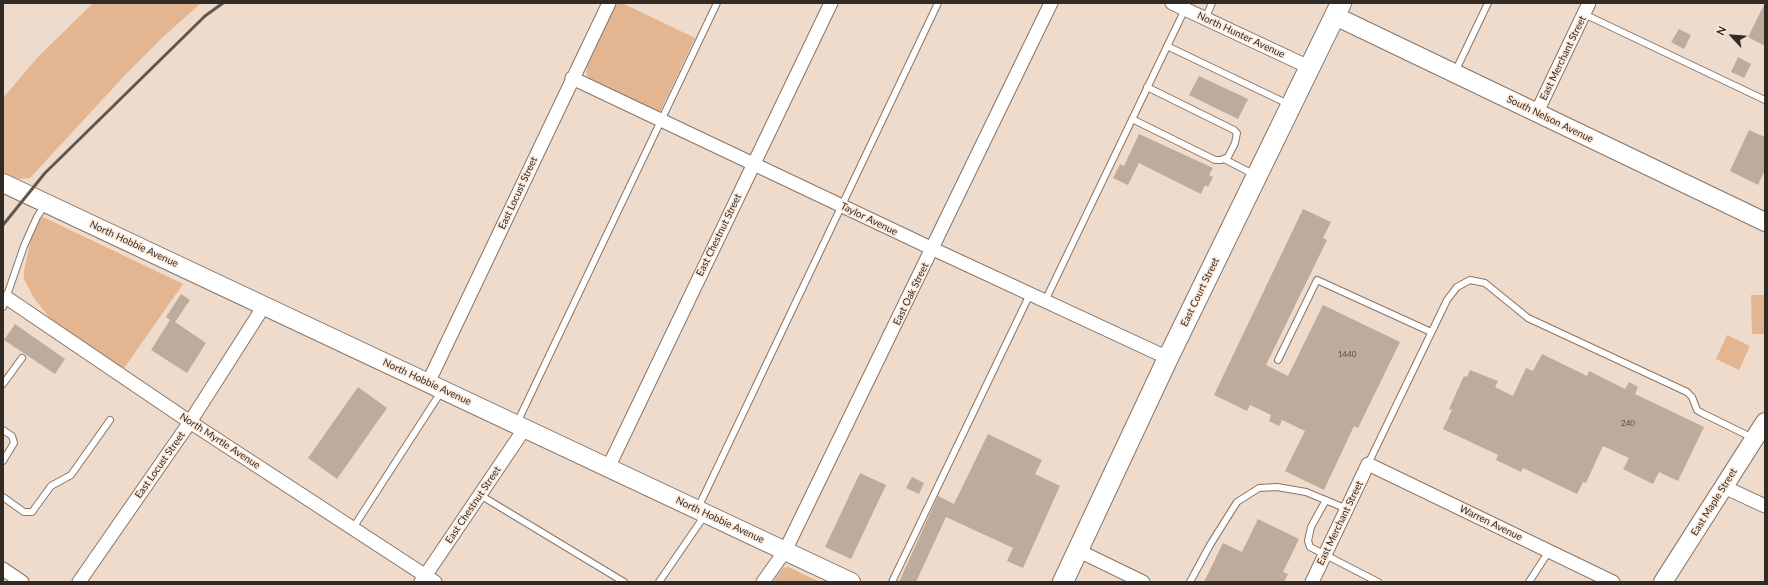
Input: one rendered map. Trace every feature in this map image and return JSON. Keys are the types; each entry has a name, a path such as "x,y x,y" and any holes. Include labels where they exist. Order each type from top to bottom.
{"main road":[{"name":"South Nelson Avenue","path":"1338,9 1455,73 1764,221"},
{"name":"East Court Street","path":"1063,582 1168,358 1338,9"},
{"name":"North Hobbie Avenue","path":"3,183 851,582"},
{"name":"East Maple Street","path":"1663,582 1765,422"}],"street":[{"name":"East Locust Street","path":"435,386 572,78 609,3"},
{"name":"East Chestnut Street","path":"608,468 831,3"},
{"name":"East Oak Street","path":"764,582 786,551 1051,3"},
{"name":"North Hunter Avenue","path":"1172,3 1310,68"},
{"name":"East Merchant Street","path":"1537,112 1586,9"},
{"name":"Taylor Avenue","path":"572,78 933,249 1168,358"},
{"name":"North Myrtle Avenue","path":"5,302 353,528 427,580"},
{"name":"East Locust Street","path":"79,582 190,422 264,306"},
{"name":"East Chestnut Street","path":"427,580 521,426"},
{"name":"East Merchant Street","path":"1312,582 1368,464"},
{"name":"Warren Avenue","path":"1368,464 1614,582"},
{"path":"1724,487 1765,506"},
{"path":"1077,550 1143,582"},
{"path":"3,569 22,582"}],"lane":[{"path":"521,426 661,120 717,3"},
{"path":"659,582 702,512 842,206 938,3"},
{"path":"1205,18 1212,3"},
{"path":"1455,73 1488,3"},
{"path":"1045,301 1185,9"},
{"path":"1586,9 1765,100"},
{"path":"1167,46 1292,106"},
{"path":"1147,87 1227,126 1237,133 1235,143 1228,157 1224,160"},
{"path":"1132,119 1215,160 1224,160 1257,176"},
{"path":"5,302 24,246 37,217 46,203"},
{"path":"1278,360 1317,280 1431,332"},
{"path":"1368,464 1445,303 1457,287 1470,280 1481,281 1492,287 1528,318 1687,392 1692,397 1697,410 1754,439"},
{"path":"892,582 1030,294"},
{"path":"3,384 22,358"},
{"path":"353,528 435,386"},
{"path":"3,497 24,512 32,512 50,486 71,475 110,420"},
{"path":"3,430 12,436 14,443 3,461"},
{"path":"1190,582 1210,545 1237,502 1259,488 1277,487 1306,492 1347,509"},
{"path":"480,495 624,582"},
{"path":"1326,500 1311,527 1308,541 1310,547 1324,556 1378,582"},
{"path":"1529,582 1549,551"}],"shaded area":[{"path":"93,3 201,3 163,37 126,74 30,178 18,179 3,172 3,98 38,57"},
{"path":"616,3 622,3 695,38 660,112 592,81 588,77 586,72 589,58"},
{"path":"43,217 183,284 122,371 55,325 34,298 24,279 24,271 34,225 38,219"},
{"path":"1751,295 1765,295 1765,334 1752,334"},
{"path":"1727,335 1750,346 1739,370 1716,359"},
{"path":"788,567 820,582 773,582 783,568"}],"building":[{"path":"1765,3 1765,46 1748,37"},
{"path":"1679,29 1691,35 1684,49 1671,42"},
{"path":"1738,57 1751,64 1744,78 1731,72"},
{"path":"1199,76 1248,99 1238,119 1189,95"},
{"path":"1749,130 1765,137 1765,170 1758,185 1730,171"},
{"path":"1139,134 1213,168 1209,175 1213,177 1208,187 1205,185 1201,194 1139,163 1128,185 1113,178 1120,164 1124,166"},
{"path":"1303,209 1331,222 1323,238 1327,240 1266,365 1288,376 1323,305 1400,342 1358,428 1354,426 1324,490 1285,471 1305,431 1282,420 1279,426 1269,421 1271,415 1250,405 1247,411 1214,395"},
{"path":"181,294 190,300 175,322 206,343 187,373 151,350 170,320 166,317"},
{"path":"15,324 65,359 55,374 4,340"},
{"path":"1542,354 1587,376 1589,371 1625,389 1629,382 1638,387 1635,394 1704,427 1678,481 1659,472 1653,484 1623,469 1629,458 1603,446 1586,483 1583,482 1577,494 1523,468 1521,472 1496,460 1498,455 1443,429 1452,410 1449,409 1464,376 1467,377 1470,370 1498,381 1495,387 1513,396 1526,368 1533,371"},
{"path":"358,387 387,408 337,479 308,458"},
{"path":"988,434 1042,460 1035,474 1060,486 1023,568 1007,561 1013,548 946,517 916,582 899,582 938,496 954,504"},
{"path":"860,473 886,485 851,559 825,547"},
{"path":"912,477 924,483 919,494 906,488"},
{"path":"1258,519 1299,539 1283,572 1288,574 1284,582 1204,582 1223,543 1242,552"}],"railway":[{"path":"3,225 45,173 205,16 223,3"}]}
